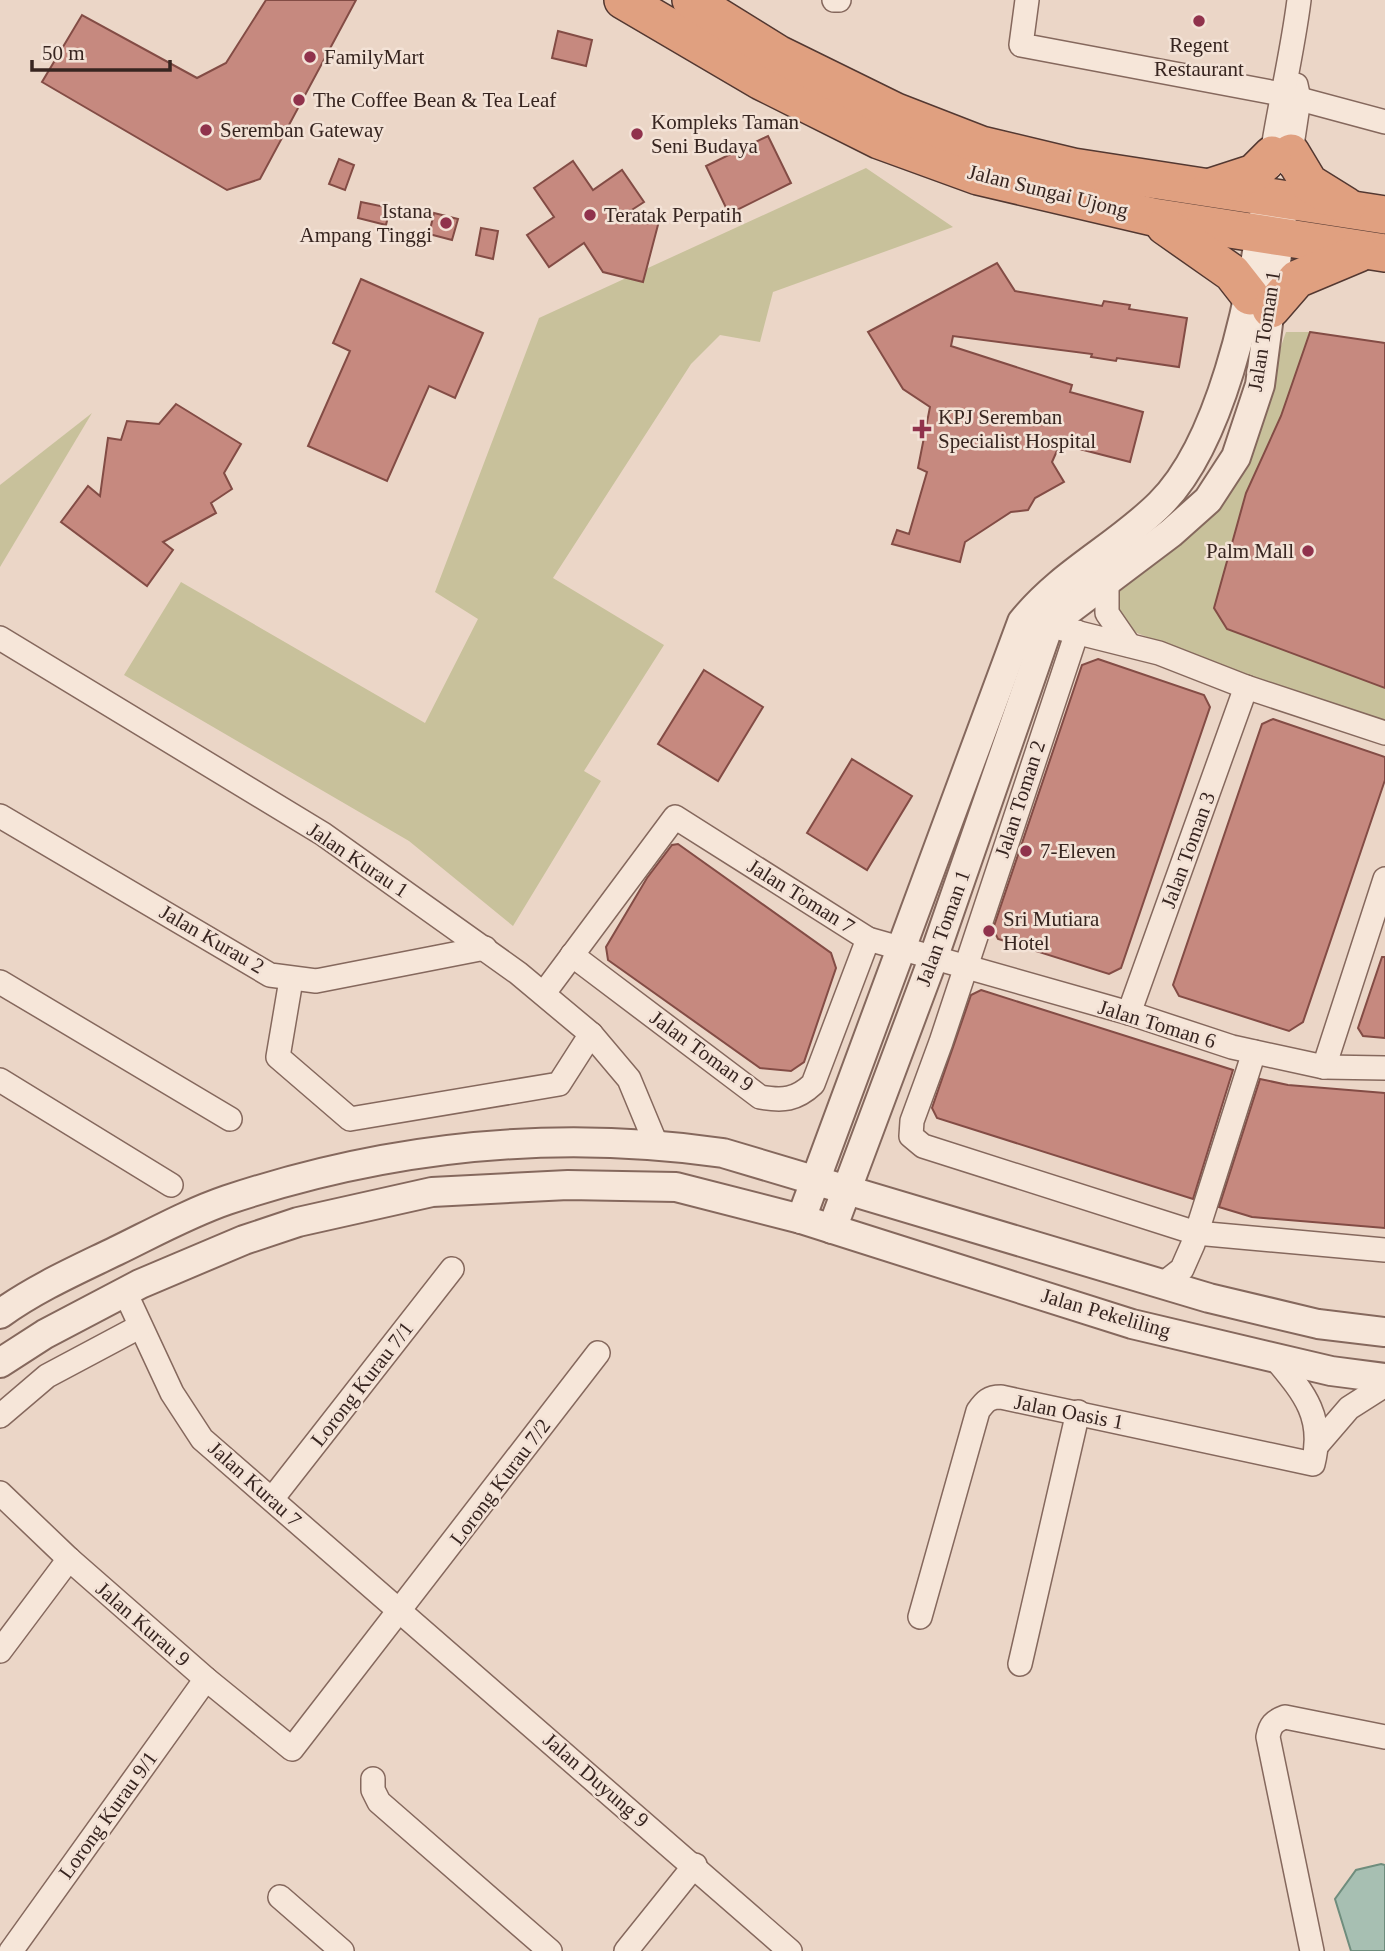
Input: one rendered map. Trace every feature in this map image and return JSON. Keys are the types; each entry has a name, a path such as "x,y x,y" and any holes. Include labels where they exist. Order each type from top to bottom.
{"highway":[{"name":"Jalan Sungai Ujong","path":"623,0 761,81 879,140 978,176 1153,218 1376,252"},
{"name":"Jalan Sungai Ujong","path":"691,0 778,54 884,107 981,145 1073,167 1370,213"},
{"path":"1207,188 1244,178 1281,154 1309,183 1370,213"},
{"path":"1153,218 1211,256 1260,302 1308,272 1376,252"}],"street":[{"path":"1027,0 1021,45 1290,97 1385,122"},
{"path":"1275,199 1290,97 1291,61 1299,0"},
{"name":"Jalan Toman 1","path":"832,1229 933,960 1009,739 1036,623 1107,583 1208,500 1236,457 1260,385 1260,302 1275,199"},
{"name":"Jalan Toman 1","path":"801,1219 903,950 1036,623 1055,585 1128,532 1162,503 1185,472 1209,426 1230,368 1260,302"},
{"path":"1107,583 1107,613 1129,645"},
{"path":"1036,623 1159,653 1246,687 1385,733"},
{"name":"Jalan Toman 2","path":"1077,632 912,1121 911,1136 923,1146 1195,1238"},
{"name":"Jalan Kurau 1","path":"0,638 323,834 544,993 591,1034 629,1079 656,1144"},
{"name":"Jalan Toman 3","path":"1129,1013 1246,687"},
{"path":"1009,739 1038,747"},
{"name":"Jalan Kurau 2","path":"0,816 270,975 291,980 316,981 485,948"},
{"name":"Jalan Toman 7","path":"572,955 675,817 868,939 933,960"},
{"path":"1324,1067 1385,879"},
{"name":"Jalan Toman 9","path":"572,955 760,1097 781,1100 800,1096 813,1084 868,939"},
{"path":"544,993 572,955"},
{"name":"Jalan Toman 6","path":"933,960 1129,1013 1254,1052 1324,1067 1385,1068"},
{"path":"291,980 278,1058 350,1119 559,1084 591,1034"},
{"path":"0,982 230,1119"},
{"path":"1163,1284 1182,1269 1195,1238 1254,1052"},
{"path":"0,1080 171,1185"},
{"name":"Jalan Pekeliling","path":"0,1314 53,1282 188,1216 227,1200 419,1153 497,1144 577,1140 656,1144 723,1153 1209,1298 1318,1324 1385,1332"},
{"name":"Jalan Pekeliling","path":"0,1363 45,1334 125,1292 255,1236 356,1207 432,1192 568,1185 676,1187 801,1219 1132,1324 1331,1371 1385,1378"},
{"path":"1195,1238 1385,1250"},
{"path":"1195,1238 1195,1269 1209,1298"},
{"name":"Lorong Kurau 7/1","path":"272,1499 452,1269"},
{"name":"Jalan Kurau 7","path":"125,1292 139,1328 172,1393 202,1439 401,1610"},
{"path":"0,1416 47,1376 139,1328"},
{"name":"Lorong Kurau 7/2","path":"292,1749 598,1353"},
{"path":"1274,1357 1307,1400 1318,1444"},
{"name":"Jalan Oasis 1","path":"920,1617 978,1411 984,1402 992,1397 1001,1396 1078,1412 1313,1464 1318,1444 1349,1408 1385,1385"},
{"path":"1020,1664 1078,1412"},
{"name":"Jalan Kurau 9","path":"0,1493 69,1559 206,1679 292,1749"},
{"path":"0,1651 69,1559"},
{"name":"Jalan Duyung 9","path":"401,1610 790,1951"},
{"name":"Lorong Kurau 9/1","path":"11,1951 206,1679"},
{"path":"1312,1951 1268,1737 1270,1727 1275,1721 1285,1717 1385,1737"},
{"path":"373,1779 373,1790 379,1802 550,1951"},
{"path":"626,1951 695,1865"},
{"path":"280,1898 342,1951"}],"shaded area":[{"path":"866,168 953,227 773,292 760,342 720,335 691,364 553,578 664,645 584,771 601,781 513,926 409,841 124,675 181,582 425,723 478,619 435,592 539,318"},
{"path":"1286,332 1310,332 1281,416 1246,493 1215,608 1227,629 1385,687 1385,729 1338,714 1137,633 1121,622 1114,595 1243,454"},
{"path":"92,413 0,567 0,485"},
{"path":"1385,1865 1385,1951 1351,1951 1335,1899 1356,1870"}],"building":[{"name":"Seremban Gateway","path":"266,0 356,0 260,179 227,190 42,82 82,15 197,78 226,63"},
{"path":"558,31 592,40 586,66 552,58"},
{"path":"768,136 791,183 729,214 706,166"},
{"path":"339,159 354,165 345,190 329,184"},
{"name":"Teratak Perpatih","path":"573,161 593,190 622,170 644,202 627,213 659,221 643,282 603,272 584,243 549,267 527,235 554,217 534,188"},
{"path":"361,202 390,208 386,225 358,218"},
{"path":"434,213 458,219 452,240 429,234"},
{"path":"481,228 498,231 493,259 476,255"},
{"path":"997,263 1015,291 1102,306 1104,301 1130,305 1129,309 1187,318 1179,367 1117,358 1116,361 1091,357 1092,354 953,336 951,346 1072,385 1070,392 1143,412 1130,462 1060,444 1052,462 1064,482 1035,498 1028,510 1011,512 965,542 960,562 892,544 897,530 909,534 927,472 918,468 930,407 903,389 868,332"},
{"path":"361,279 483,333 455,398 429,386 387,481 308,446 350,351 333,343"},
{"name":"Palm Mall","path":"1310,332 1385,343 1385,688 1227,629 1214,608 1246,493 1281,416"},
{"path":"176,404 241,444 224,473 232,489 211,503 216,513 163,542 173,550 147,586 61,522 88,486 100,496 108,438 121,440 127,421 159,424"},
{"path":"1098,659 1204,695 1210,707 1121,968 1109,974 998,939 993,929 1082,665"},
{"path":"704,670 763,707 718,781 658,744"},
{"path":"1273,719 1385,757 1385,780 1303,1022 1289,1031 1179,996 1173,985 1262,724"},
{"path":"852,759 912,796 867,870 807,833"},
{"path":"678,844 831,953 836,968 804,1062 791,1071 760,1068 608,960 606,947 647,878 672,845"},
{"path":"1382,957 1385,957 1385,1038 1363,1036 1358,1028"},
{"path":"981,990 1233,1070 1193,1199 937,1118 932,1108 971,995"},
{"path":"1260,1079 1288,1085 1385,1093 1385,1228 1252,1217 1219,1207"}],"place":[{"name":"Regent Restaurant","path":"1199,21"},
{"name":"FamilyMart","path":"310,57"},
{"name":"The Coffee Bean & Tea Leaf","path":"299,100"},
{"name":"Seremban Gateway","path":"206,130"},
{"name":"Kompleks Taman Seni Budaya","path":"637,134"},
{"name":"Teratak Perpatih","path":"590,215"},
{"name":"Istana Ampang Tinggi","path":"446,223"},
{"name":"KPJ Seremban Specialist Hospital","path":"922,429"},
{"name":"Palm Mall","path":"1308,551"},
{"name":"7-Eleven","path":"1026,851"},
{"name":"Sri Mutiara Hotel","path":"989,931"}]}
